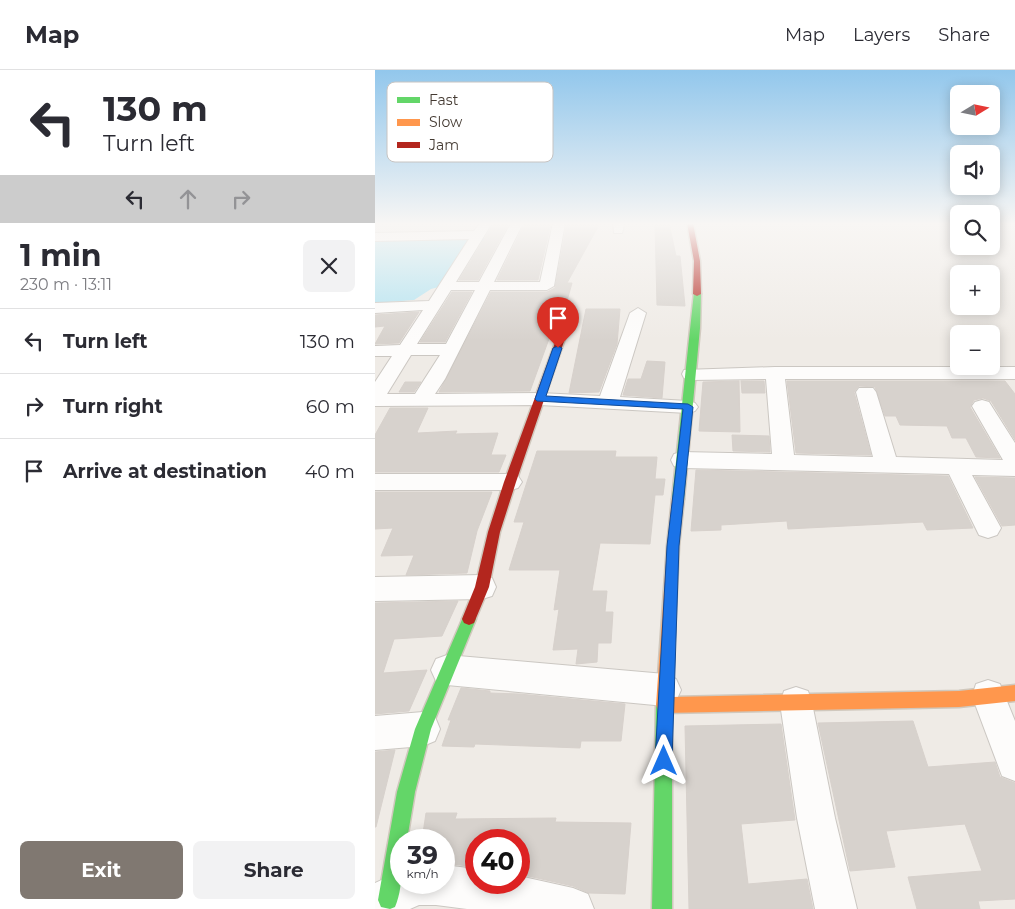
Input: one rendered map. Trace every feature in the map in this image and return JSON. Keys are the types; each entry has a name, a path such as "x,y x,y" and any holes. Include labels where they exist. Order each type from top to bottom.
{"street":[{"path":"460,262 445,286 441,310 405,350 375,398 421,400 540,399 688,407"},
{"path":"421,400 436,380 497,262"},
{"path":"445,286 547,286 552,262"},
{"path":"662,909 665,698 673,546 696,328 697,262"},
{"path":"375,308 472,311"},
{"path":"608,402 638,313"},
{"path":"381,903 406,792 423,729 482,587 494,532 569,315"},
{"path":"375,351 452,349"},
{"path":"775,373 784,463"},
{"path":"691,374 1015,373"},
{"path":"866,392 887,465"},
{"path":"982,406 1015,461"},
{"path":"682,460 1015,468"},
{"path":"956,466 988,528"},
{"path":"375,482 510,482"},
{"path":"375,589 482,587"},
{"path":"447,670 665,698 796,703 959,699 1002,695 1015,763"},
{"path":"796,703 816,818 836,909"},
{"path":"375,733 423,729"},
{"path":"381,903 404,890 419,885 436,885 498,892 573,909"}],"water":[{"path":"375,262 462,262 450,284 431,289 414,300 375,303"}],"building":[{"path":"470,262 488,262 478,280 459,280"},
{"path":"506,262 542,262 538,280 497,280"},
{"path":"560,262 578,262 567,283 572,283 565,308 558,314 530,391 439,392 491,292 547,292 555,288"},
{"path":"656,262 681,262 685,306 657,305"},
{"path":"452,292 472,292 445,342 420,342"},
{"path":"586,309 620,309 617,344 599,392 569,393"},
{"path":"419,312 399,343 375,344 385,326 375,327 375,315"},
{"path":"647,361 665,362 662,398 623,395 628,379 641,379"},
{"path":"739,381 740,432 699,431 703,382"},
{"path":"741,381 764,381 765,393 742,393"},
{"path":"787,381 1005,381 1015,394 1015,440 991,401 983,398 974,400 970,407 1000,458 976,457 966,438 952,438 947,426 900,425 896,416 885,416 875,387 859,386 854,392 871,455 796,453"},
{"path":"405,382 421,382 414,392 399,392"},
{"path":"390,408 428,408 418,433 457,431 455,434 498,433 491,455 506,455 499,472 375,472 375,435"},
{"path":"732,435 769,436 770,452 733,451"},
{"path":"537,451 616,451 615,457 657,457 655,479 665,479 663,495 655,495 650,544 600,543 592,591 607,591 605,612 613,612 611,643 598,643 597,662 576,664 578,649 553,650 559,609 554,610 560,570 509,570 524,522 514,522"},
{"path":"696,470 948,476 973,528 927,530 923,522 788,529 787,521 721,525 721,530 691,531"},
{"path":"975,477 1015,478 1015,525 1002,526"},
{"path":"375,492 492,492 477,531 467,573 406,575 414,555 381,556 393,528 375,529"},
{"path":"458,601 442,636 394,639 383,673 427,670 409,711 375,714 375,603"},
{"path":"461,688 490,691 490,693 625,704 621,741 581,741 580,748 475,744 474,747 442,746 451,720 448,720"},
{"path":"913,721 928,767 995,762 1000,777 1015,783 1015,899 978,901 980,909 917,909 908,877 982,871 965,824 886,831 895,867 850,871 818,723"},
{"path":"781,724 795,820 741,824 748,884 807,879 813,909 689,909 685,726"},
{"path":"395,750 376,827 375,827 375,752"},
{"path":"426,813 457,813 455,819 556,818 555,822 631,823 625,894 589,893 573,886 530,876 530,829 465,829 465,866 455,864 455,829 424,829"}],"traffic: fast":[{"path":"678,499 696,328 697,294"},
{"path":"388,900 406,792 423,729 469,619"},
{"path":"662,909 664,705"}],"traffic: slow":[{"path":"664,705 673,546 678,499"},
{"path":"664,705 959,699 1015,693"}],"traffic: jam":[{"path":"697,262 697,294"},
{"path":"469,619 482,587 494,532 510,482 569,315"}],"route":[{"path":"558,348 540,399 688,407 673,546 664,706 664,761"}]}
